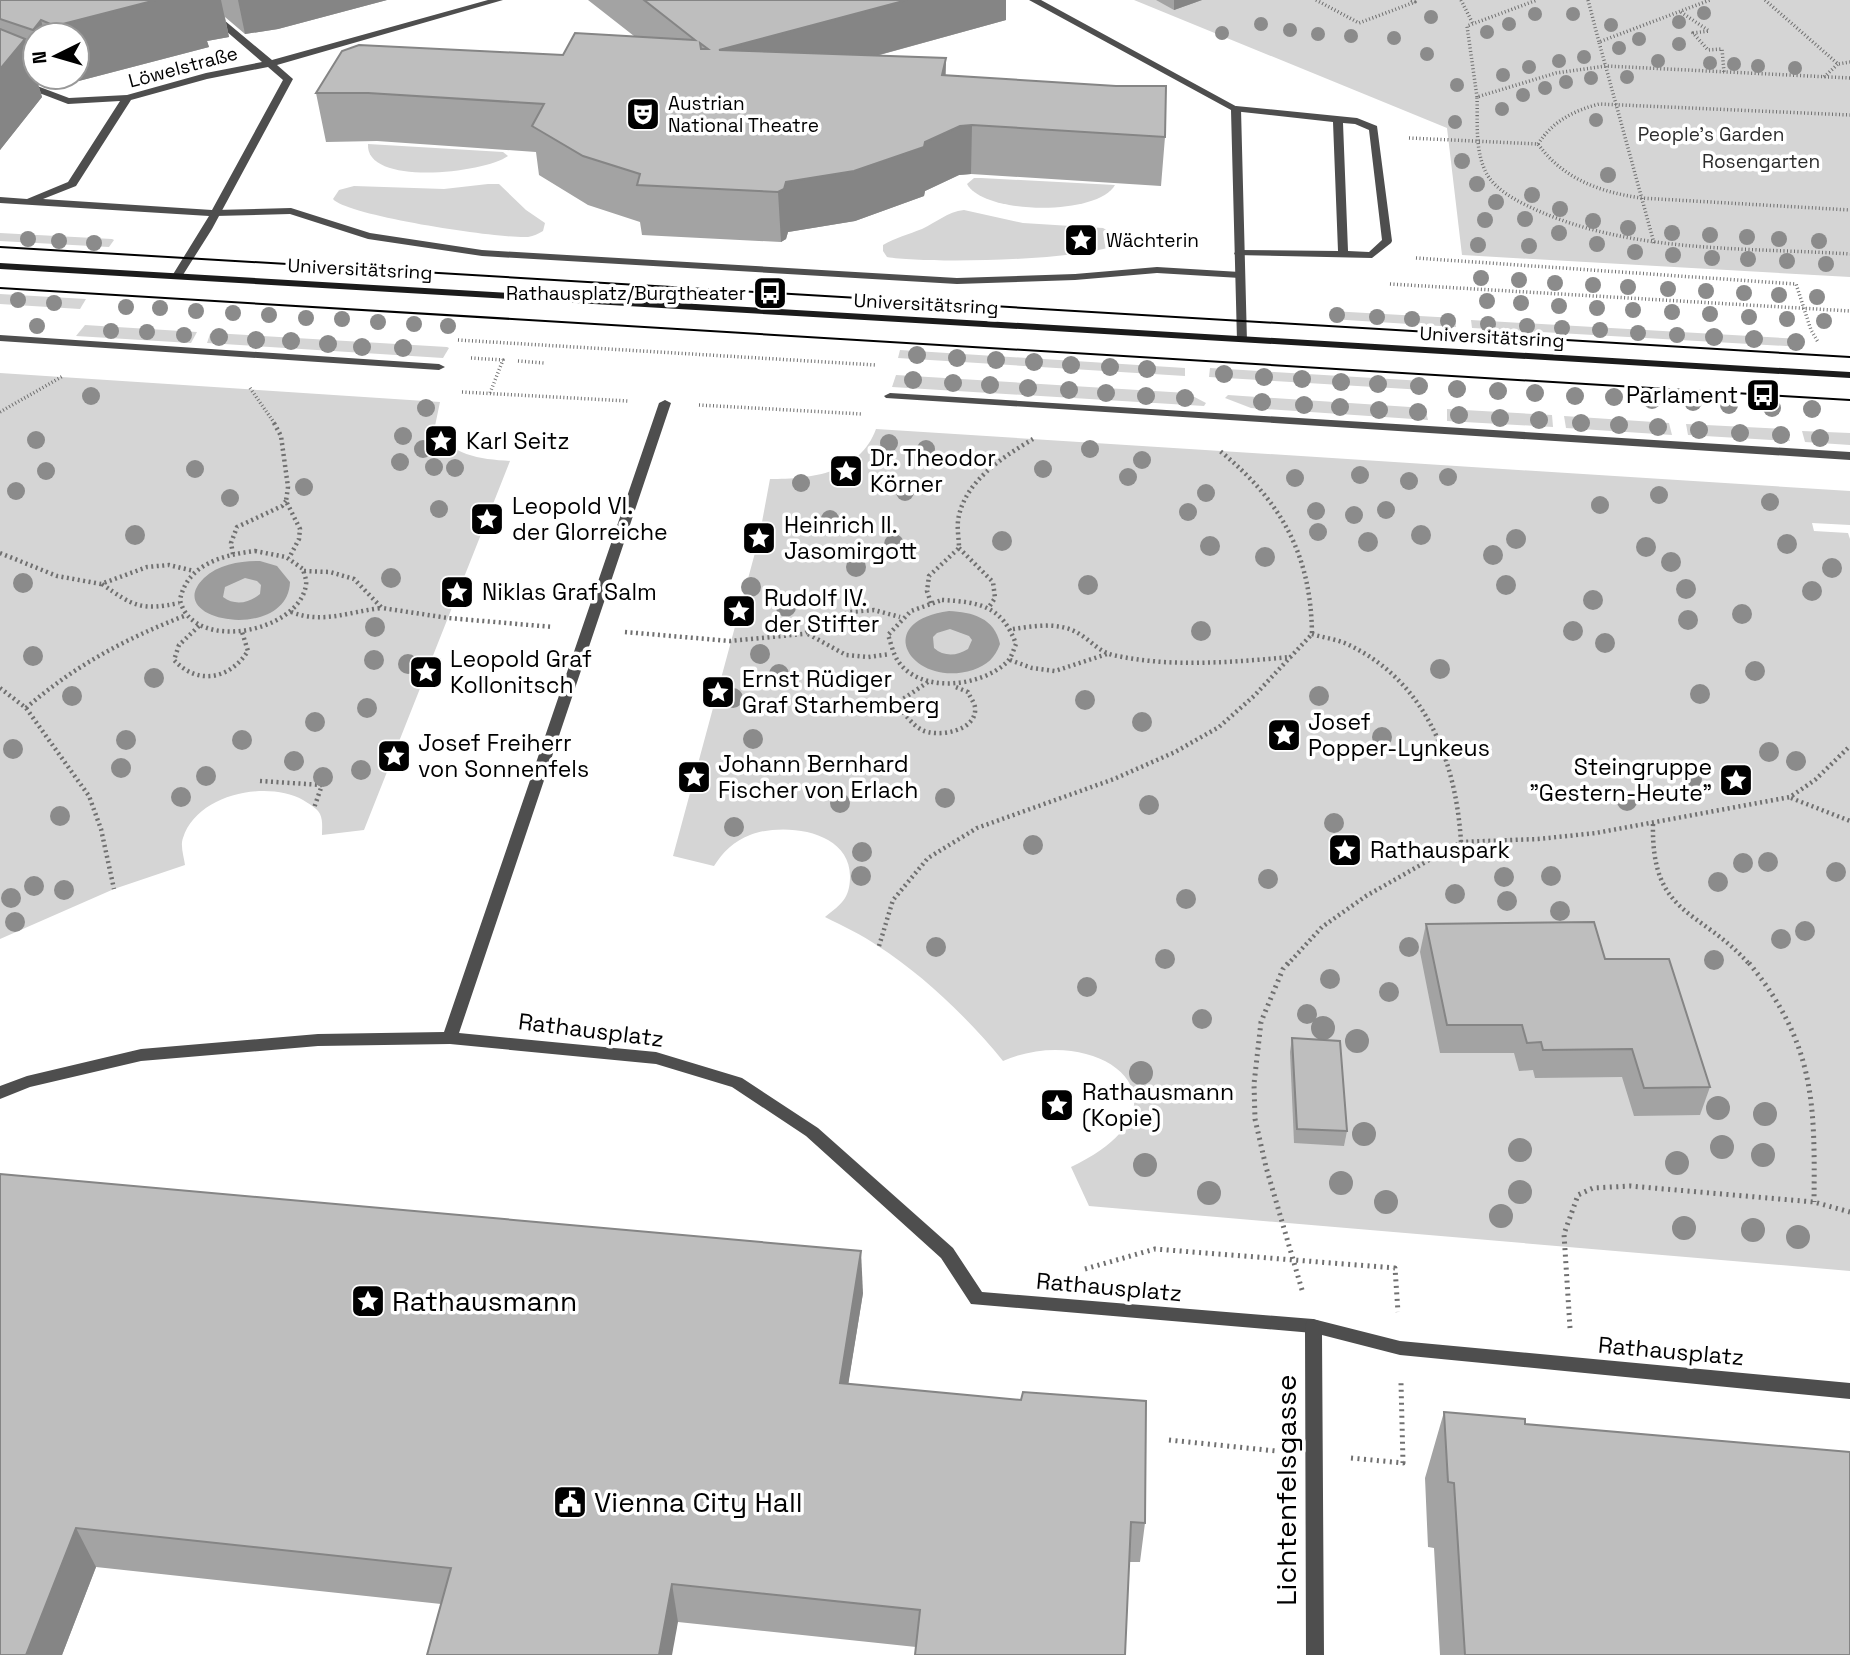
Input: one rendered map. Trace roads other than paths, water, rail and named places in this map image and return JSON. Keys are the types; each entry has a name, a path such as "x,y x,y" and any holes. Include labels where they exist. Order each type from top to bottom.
{"main road":[{"name":"Universitätsring","path":"0,266 1845,375"}],"street":[{"path":"195,0 246,45 272,63"},
{"name":"Löwelstraße","path":"25,203 72,184 127,98 206,76 272,63 498,0"},
{"path":"1034,0 1236,109 1338,119 1374,128 1387,241 1371,255 1239,253"},
{"name":"Löwelstraße","path":"177,276 215,213 288,79 272,63"},
{"path":"0,75 68,101 127,98"},
{"path":"1236,109 1243,340"},
{"path":"1338,119 1343,256"},
{"path":"0,200 215,213 291,211 368,236 482,253 957,281 1157,270 1240,275"},
{"path":"0,338 439,368"},
{"path":"890,396 1850,456"},
{"path":"450,1038 665,403"},
{"name":"Rathausplatz","path":"0,1093 27,1082 141,1055 318,1040 450,1038 656,1058 737,1082 812,1132 947,1253 977,1299 1313,1326 1400,1348 1850,1391"},
{"name":"Lichtenfelsgasse","path":"1313,1326 1315,1655"}],"tram line":[{"path":"0,247 1850,357"},
{"path":"0,288 1850,400"}],"place":[{"name":"Austrian National Theatre","path":"643,114"},
{"name":"Wächterin","path":"1081,240"},
{"name":"Rathausplatz/Burgtheater","path":"770,293"},
{"name":"Parlament","path":"1763,395"},
{"name":"Karl Seitz","path":"441,441"},
{"name":"Dr. Theodor Körner","path":"846,471"},
{"name":"Leopold VI. der Glorreiche","path":"487,519"},
{"name":"Heinrich II. Jasomirgott","path":"759,538"},
{"name":"Niklas Graf Salm","path":"457,592"},
{"name":"Rudolf IV. der Stifter","path":"739,611"},
{"name":"Leopold Graf Kollonitsch","path":"426,672"},
{"name":"Ernst Rüdiger Graf Starhemberg","path":"718,692"},
{"name":"Josef Popper-Lynkeus","path":"1284,735"},
{"name":"Josef Freiherr von Sonnenfels","path":"394,756"},
{"name":"Johann Bernhard Fischer von Erlach","path":"694,777"},
{"name":"Steingruppe \"Gestern-Heute\"","path":"1736,780"},
{"name":"Rathauspark","path":"1345,850"},
{"name":"Rathausmann (Kopie)","path":"1057,1105"},
{"name":"Rathausmann","path":"368,1301"},
{"name":"Vienna City Hall","path":"570,1502"}],"park label":[{"name":"People's Garden","path":"1711,134"},
{"name":"Rosengarten","path":"1761,161"}]}
